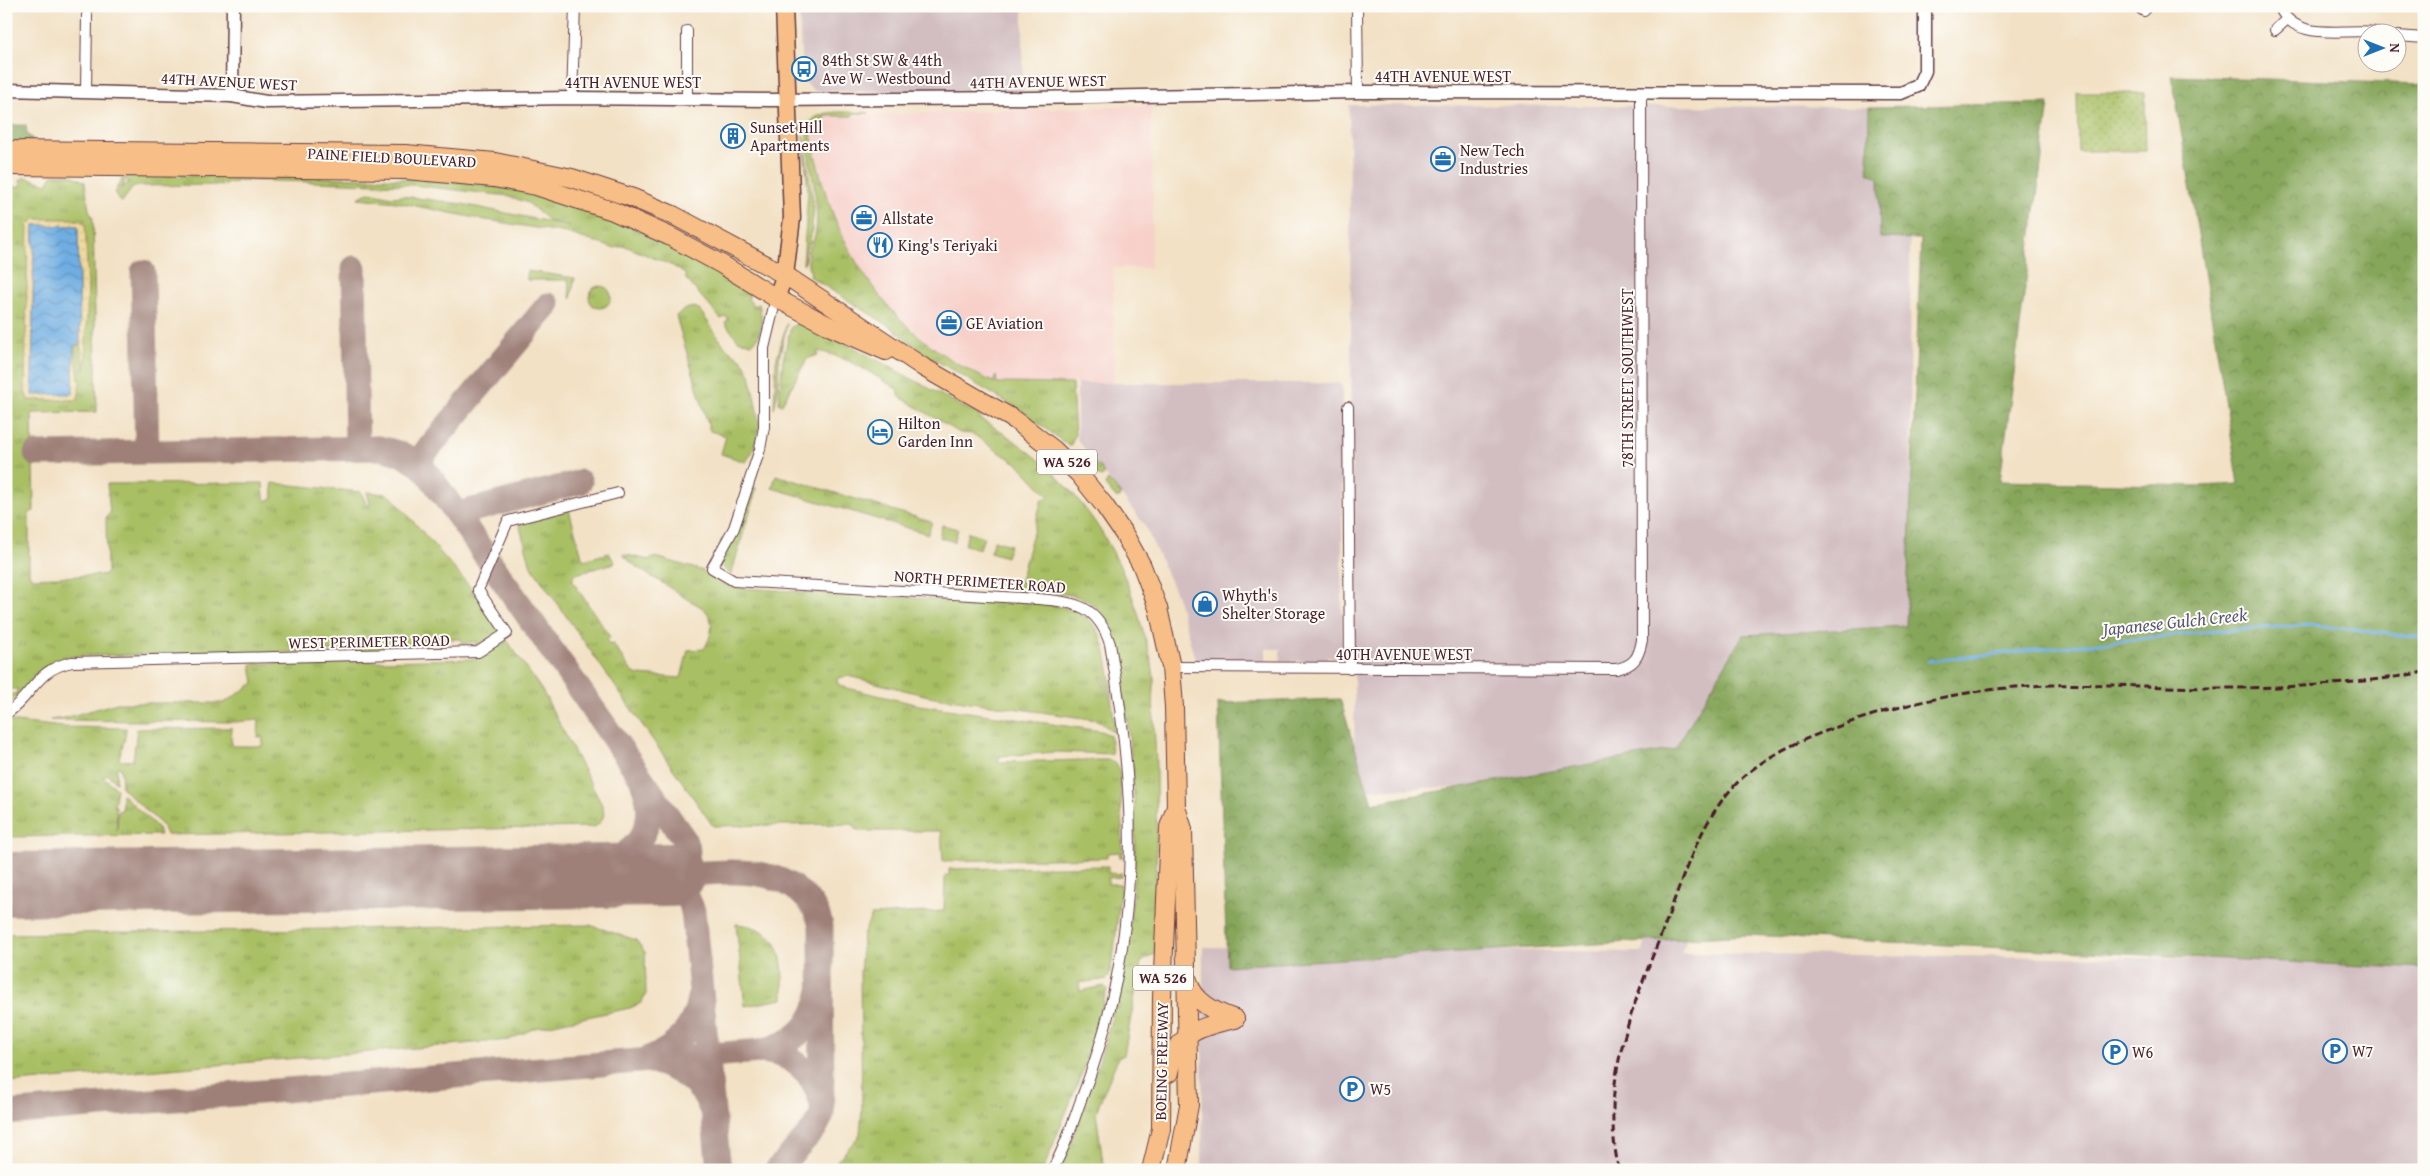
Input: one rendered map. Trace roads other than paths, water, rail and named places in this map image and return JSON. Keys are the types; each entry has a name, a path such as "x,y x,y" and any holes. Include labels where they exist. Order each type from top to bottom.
{"highway":[{"name":"PAINE FIELD BOULEVARD","path":"6,150 406,154 495,162 572,178 633,198 672,215 785,275"},
{"name":"PAINE FIELD BOULEVARD","path":"6,166 406,170 494,178 536,186 613,211 678,240 776,298"},
{"name":"WA 526","path":"785,275 923,367 1015,420 1054,450 1079,474 1124,534 1142,566 1158,608 1171,667 1174,707 1176,807"},
{"name":"WA 526","path":"776,298 831,327 923,367"},
{"name":"BOEING FREEWAY","path":"1176,807 1183,829 1189,1105 1177,1170"},
{"name":"BOEING FREEWAY","path":"1151,1170 1161,1128 1162,997 1169,827 1176,807"},
{"path":"1161,1128 1171,1056 1175,1049 1188,1035 1208,1026 1235,1019 1209,1007 1196,997 1190,991 1187,974"}],"main road":[{"path":"776,298 785,275 792,218 786,99 784,6"}],"street":[{"path":"232,6 232,96"},
{"path":"572,98 575,6"},
{"path":"1357,6 1358,92"},
{"name":"44TH AVENUE WEST","path":"6,90 232,96 266,102 572,98 786,99 1358,92 1901,93 1918,86 1925,71 1925,6"},
{"path":"2278,6 2286,20 2309,31 2358,32"},
{"path":"86,92 87,15"},
{"path":"2275,30 2286,20"},
{"path":"687,31 687,99"},
{"path":"2408,37 2424,38"},
{"name":"78TH STREET SOUTHWEST","path":"1634,662 1640,653 1642,640 1640,92"},
{"name":"NORTH PERIMETER ROAD","path":"776,298 764,348 764,414 760,449 734,528 712,568 734,581 1060,600 1075,603 1087,609 1106,630 1120,698 1131,810 1126,925 1116,984 1100,1050 1052,1170"},
{"path":"1348,407 1350,669"},
{"name":"WEST PERIMETER ROAD","path":"6,714 18,704 45,672 72,662 478,652 507,633 478,590 508,521 618,493"},
{"name":"40TH AVENUE WEST","path":"1171,667 1616,669 1626,668 1634,662"}],"water":[{"path":"34,225 78,226 80,343 74,347 73,394 32,395"}],"waterway":[{"name":"Japanese Gulch Creek","path":"1928,661 2225,630 2313,625 2424,638"}],"railway":[{"path":"1619,1170 1614,1138 1613,1107 1616,1077 1622,1047 1640,988 1684,873 1711,817 1735,785 1770,757 1796,743 1823,732 1889,710 1943,697 1998,689 2025,686 2073,685 2216,688 2294,686 2346,683 2424,672"}],"place":[{"name":"84th St SW & 44th Ave W - Westbound","path":"804,69"},
{"name":"Sunset Hill Apartments","path":"733,136"},
{"name":"New Tech Industries","path":"1443,159"},
{"name":"Allstate","path":"864,218"},
{"name":"King's Teriyaki","path":"880,245"},
{"name":"GE Aviation","path":"949,323"},
{"name":"Hilton Garden Inn","path":"880,432"},
{"name":"Whyth's Shelter Storage","path":"1205,604"},
{"name":"W7","path":"2335,1051"},
{"name":"W6","path":"2115,1052"},
{"name":"W5","path":"1352,1089"}]}
